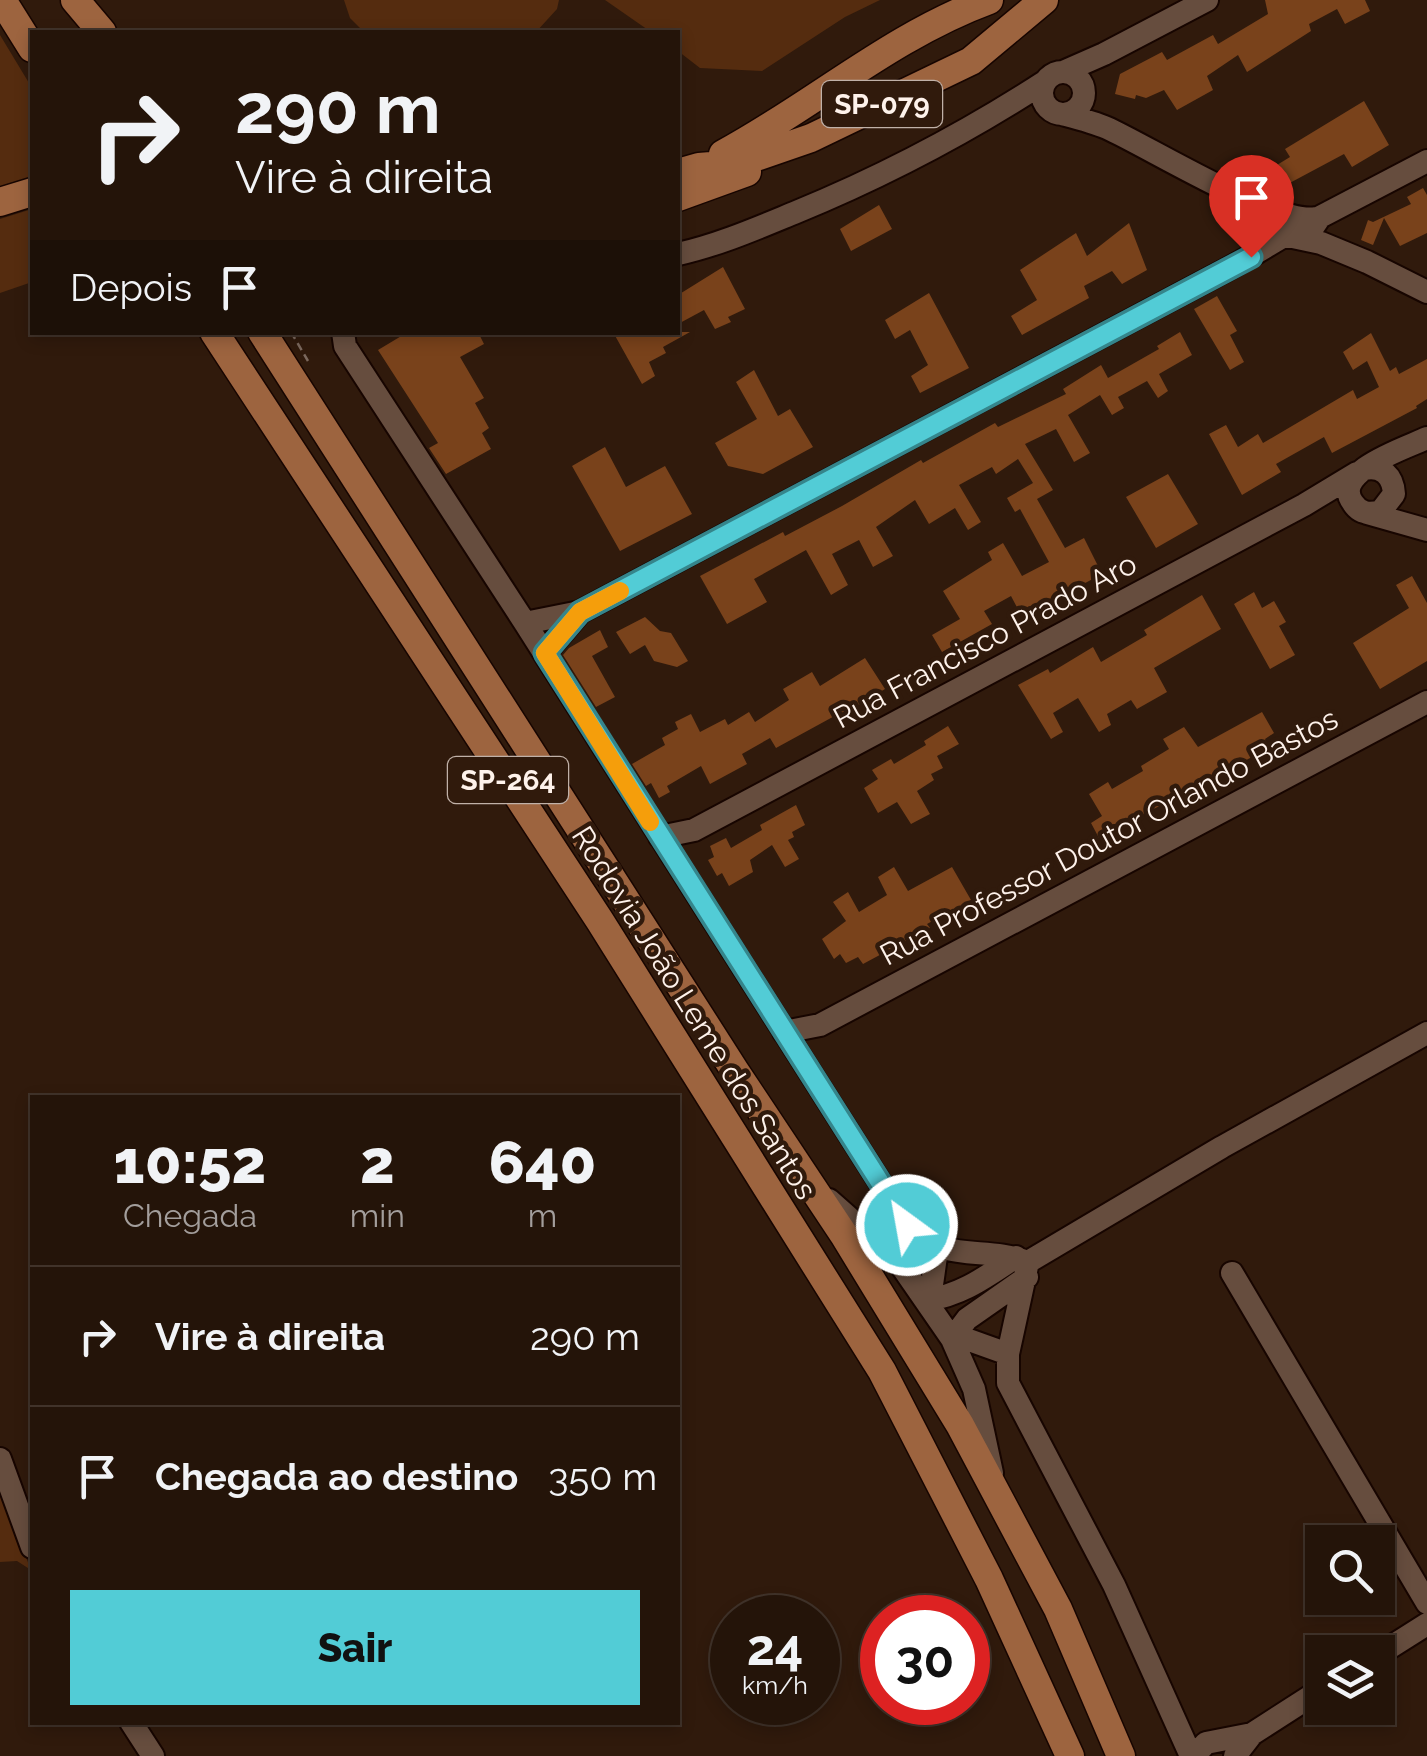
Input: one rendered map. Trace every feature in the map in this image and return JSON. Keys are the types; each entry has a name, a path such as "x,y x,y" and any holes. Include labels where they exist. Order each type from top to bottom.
{"main road":[{"path":"58,0 79,30"},
{"path":"75,0 100,30"},
{"name":"SP-079","path":"688,170 787,117 878,54 942,17 989,0"},
{"name":"SP-079","path":"688,170 736,164 811,138 895,98 971,61 1044,0"},
{"path":"1,3 30,48"},
{"path":"878,54 910,54 915,67 911,80 895,98"},
{"path":"680,196 746,173 811,138"},
{"path":"0,202 30,193"},
{"name":"Rodovia João Leme dos Santos","path":"216,335 600,921 882,1371 989,1579 1070,1756"},
{"name":"Rodovia João Leme dos Santos","path":"264,335 810,1184 960,1425 1058,1609 1121,1756"}],"street":[{"path":"680,254 711,246 866,184 1000,111 1054,76 1207,0"},
{"path":"1059,113 1080,106 1086,76 1104,54"},
{"path":"1054,76 1075,75 1095,118 1106,127"},
{"path":"1054,76 1043,99 1059,113"},
{"path":"1000,111 1018,108 1059,113 1106,127 1213,183 1299,220 1329,227 1367,262 1427,292"},
{"path":"526,623 580,612 1286,236 1329,227 1365,194 1427,161"},
{"path":"1213,183 1245,217 1244,246 1226,270"},
{"path":"1245,217 1286,236"},
{"path":"343,335 344,346 526,623 907,1225 937,1249 1024,1265"},
{"name":"Rua Francisco Prado Aro","path":"666,846 1422,440"},
{"name":"Rua Francisco Prado Aro","path":"1394,490 1397,466 1422,440"},
{"path":"1394,490 1387,507 1361,510 1348,493 1352,478 1360,471 1371,467 1386,472 1394,490 1404,514 1427,530"},
{"name":"Rua Francisco Prado Aro","path":"1304,505 1329,500 1427,530"},
{"path":"545,653 580,612"},
{"name":"Rua Professor Doutor Orlando Bastos","path":"784,1032 820,1025 1427,702"},
{"name":"Rua Professor Doutor Orlando Bastos","path":"798,1053 820,1025"},
{"path":"929,1300 950,1296 1024,1265 1222,1147 1427,1033"},
{"path":"810,1184 898,1262 954,1336 980,1409 996,1491"},
{"path":"929,1300 937,1249"},
{"path":"954,1336 1024,1265"},
{"path":"1024,1265 1008,1354 1008,1382 1114,1585 1192,1756 1199,1747 1227,1747 1305,1700"},
{"path":"1232,1274 1427,1603"},
{"path":"954,1336 1008,1354"},
{"path":"0,1459 30,1542"},
{"path":"1395,1644 1427,1624"},
{"path":"1170,1708 1198,1731 1227,1747"},
{"path":"133,1725 153,1756"}],"shaded area":[{"path":"344,0 559,0 557,9 538,30 362,30 350,18"},
{"path":"605,0 880,0 845,17 762,71 700,68 680,53 680,30 648,30"},
{"path":"0,35 30,85 30,178 0,187"},
{"path":"30,210 30,283 0,293 0,219"},
{"path":"0,1491 30,1569 17,1561 0,1562"}],"building":[{"path":"1265,0 1365,0 1370,11 1345,24 1337,9 1309,24 1311,31 1247,72 1238,55 1207,76 1213,90 1177,110 1164,90 1146,98 1136,95 1135,99 1115,94 1120,74 1162,52 1167,60 1213,35 1218,44 1268,14"},
{"path":"1364,101 1389,145 1352,167 1344,154 1271,193 1228,174 1237,159 1264,173 1290,157 1285,149"},
{"path":"1423,188 1427,195 1427,233 1400,246 1384,218 1373,245 1361,240 1368,220 1373,222 1411,204 1407,197"},
{"path":"879,205 892,229 851,251 840,229"},
{"path":"1129,223 1147,270 1122,284 1112,271 1084,286 1089,298 1022,335 1011,316 1037,300 1020,270 1076,233 1087,256"},
{"path":"723,267 745,309 728,317 731,322 715,329 704,310 680,323 680,294"},
{"path":"929,293 969,368 920,393 911,376 928,365 910,330 895,339 885,320"},
{"path":"1217,296 1237,331 1230,335 1244,362 1230,370 1194,309"},
{"path":"690,332 663,347 666,353 649,362 655,376 642,384 615,335"},
{"path":"1180,332 1192,355 1159,374 1168,391 1158,398 1147,381 1118,397 1124,408 1112,415 1100,395 1068,415 1090,453 1074,462 1056,429 1025,444 1053,490 1037,499 1065,548 1084,538 1102,574 1022,617 1011,596 984,611 992,624 942,652 932,635 960,619 943,591 992,560 988,552 1003,543 1022,576 1049,562 1020,509 1015,512 1007,498 1033,483 1018,459 996,474 992,467 959,485 981,522 968,530 955,508 929,524 915,500 876,527 893,556 873,567 859,540 832,554 848,585 831,595 806,550 754,579 767,602 727,624 700,576 783,532 785,536 995,423 998,427 1066,394 1063,389 1101,365 1108,378 1159,349 1157,346"},
{"path":"1371,333 1390,371 1396,367 1399,374 1427,359 1427,399 1332,453 1324,437 1276,464 1281,472 1242,495 1209,434 1226,425 1238,447 1258,434 1263,443 1353,390 1357,399 1379,387 1367,361 1353,370 1343,352"},
{"path":"403,335 480,335 484,344 460,357 484,398 475,403 489,428 482,433 491,449 446,474 429,448 438,443 378,350"},
{"path":"754,370 778,416 790,409 813,447 763,474 728,466 715,443 757,419 736,382"},
{"path":"605,447 626,487 665,466 692,514 620,551 572,466"},
{"path":"1168,474 1198,524 1156,548 1126,497"},
{"path":"1412,576 1427,603 1427,661 1380,689 1353,643 1409,608 1396,585"},
{"path":"1254,592 1262,608 1274,601 1286,622 1279,626 1295,655 1270,669 1234,604"},
{"path":"1202,595 1221,629 1154,668 1167,692 1137,709 1131,700 1107,714 1111,725 1099,732 1078,698 1053,713 1063,732 1051,739 1018,685 1048,669 1050,673 1093,647 1101,662"},
{"path":"645,617 660,631 671,633 688,661 677,667 654,661 645,645 630,654 616,632"},
{"path":"600,630 608,647 592,656 615,697 596,707 563,655"},
{"path":"865,658 885,689 776,748 770,738 742,754 747,764 710,784 701,766 667,786 670,792 659,798 651,783 646,786 632,764 665,745 662,738 678,729 675,722 691,714 700,732 725,719 728,725 749,712 755,722 789,700 783,689 812,672 820,686"},
{"path":"1262,712 1274,733 1265,739 1269,748 1099,838 1091,823 1102,816 1089,794 1108,782 1112,789 1143,771 1141,766 1169,749 1163,739 1184,727 1198,747"},
{"path":"948,726 959,744 937,756 943,768 931,774 934,780 917,791 930,814 911,824 897,802 878,813 864,788 878,779 872,770 891,759 894,764"},
{"path":"796,805 805,825 792,832 794,837 788,840 799,859 785,867 772,845 750,860 753,872 729,886 722,873 717,876 708,860 714,857 710,846 726,838 731,848 762,830 760,825"},
{"path":"894,867 908,891 952,867 971,900 927,924 930,928 863,964 858,957 846,963 840,954 834,959 822,939 846,921 833,902 848,892 859,912 887,895 878,877"}],"slow traffic":[{"path":"620,591 580,612 545,653 650,822"}],"route":[{"path":"907,1225 545,653 580,612 1251,257"}]}
